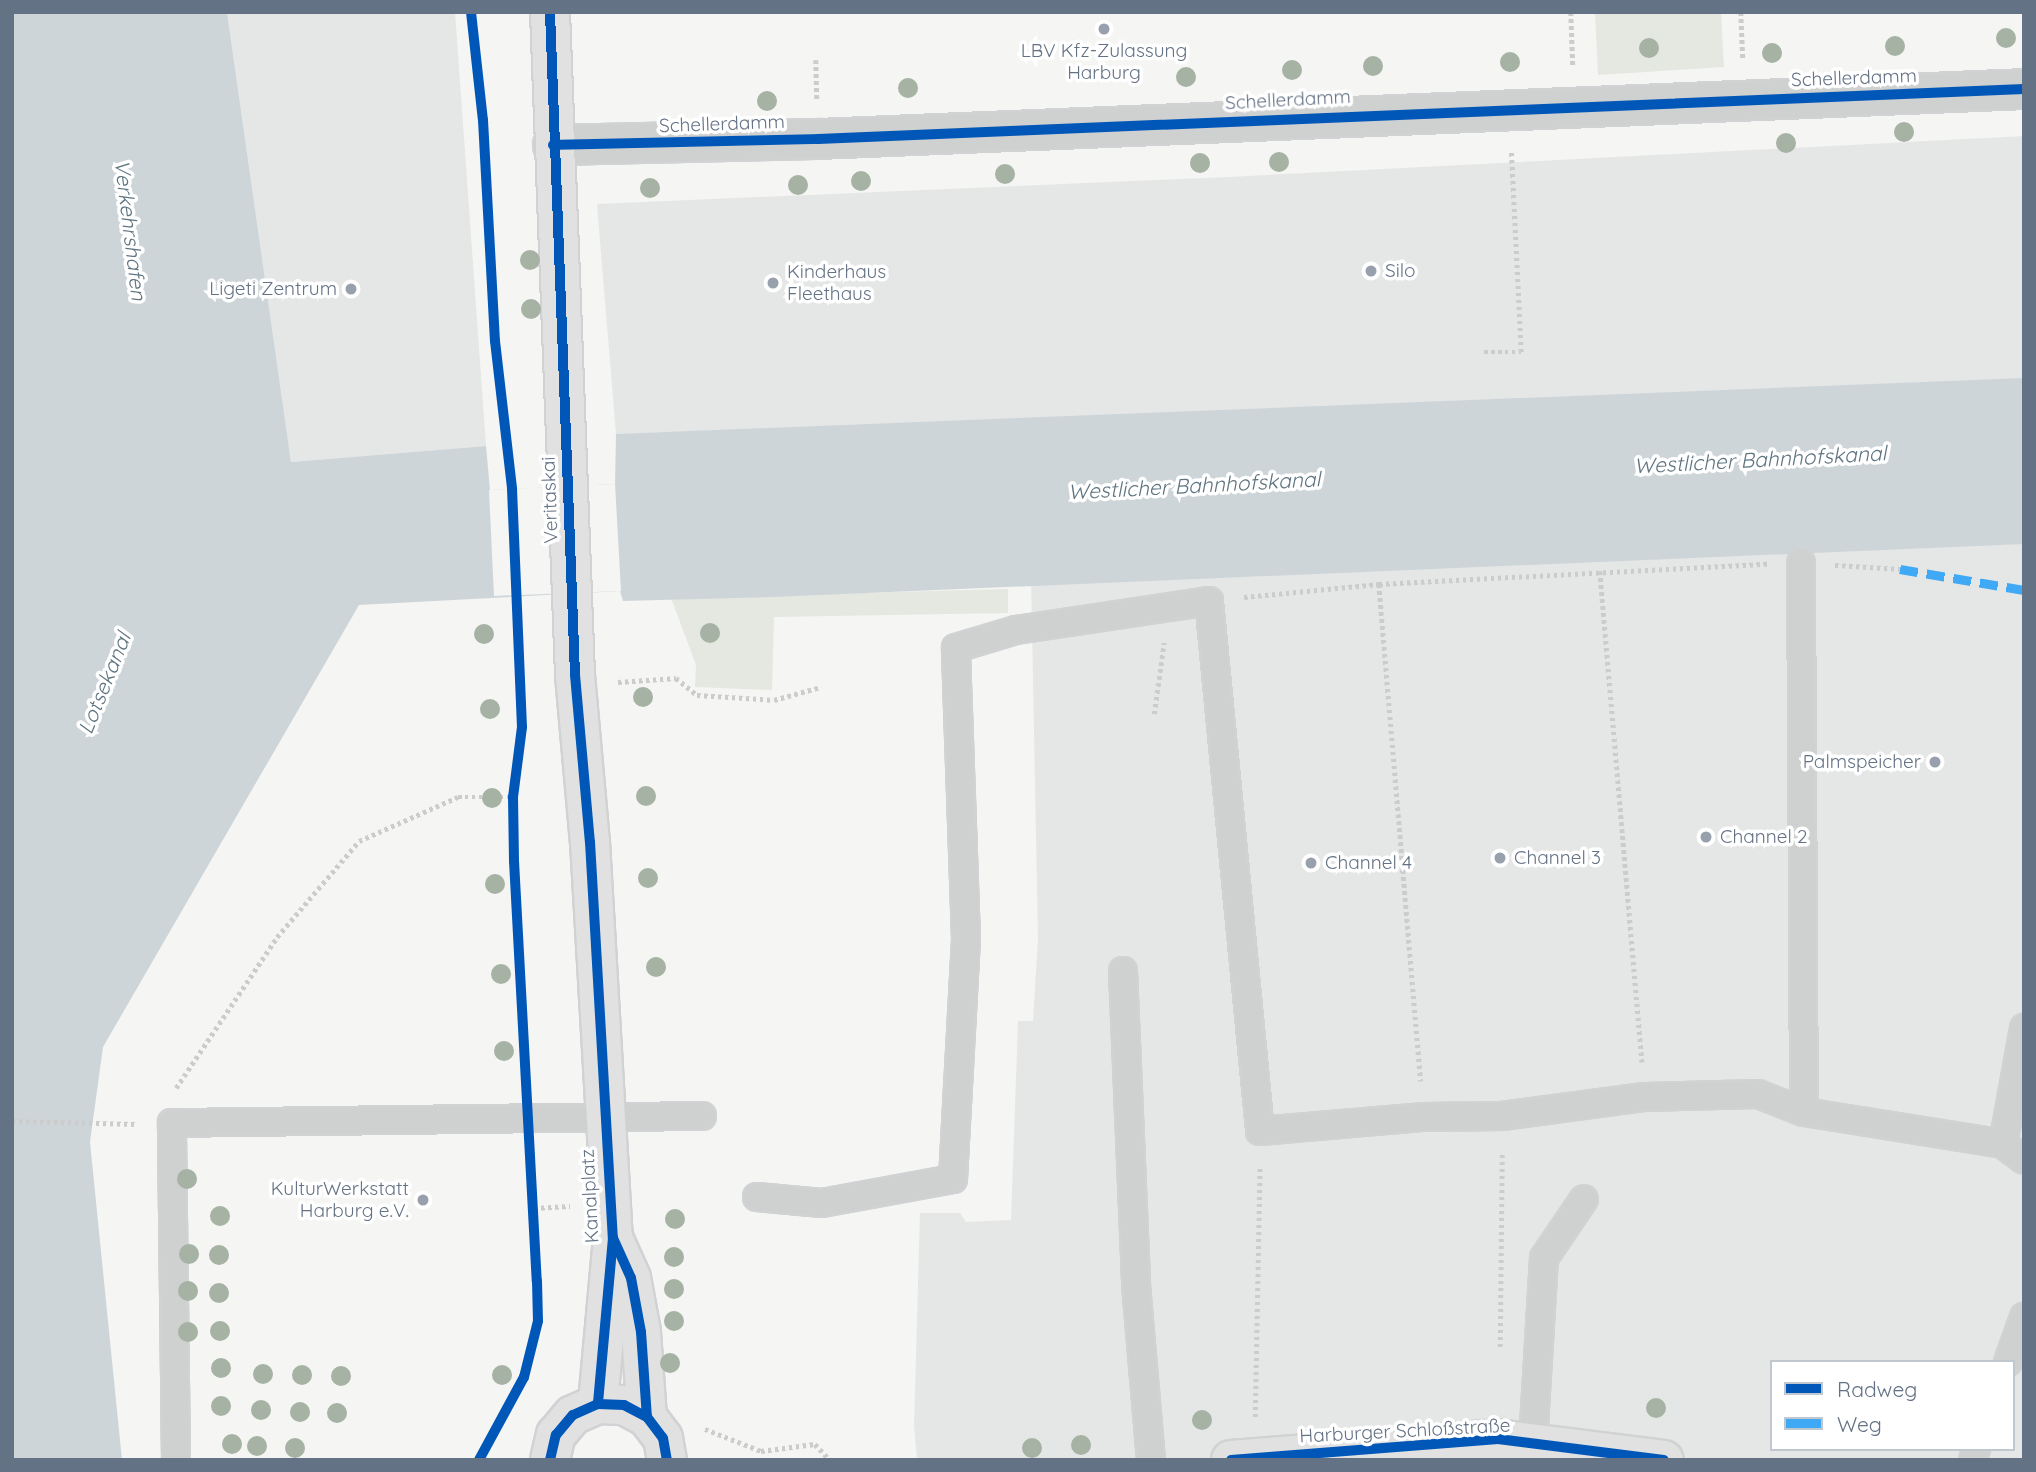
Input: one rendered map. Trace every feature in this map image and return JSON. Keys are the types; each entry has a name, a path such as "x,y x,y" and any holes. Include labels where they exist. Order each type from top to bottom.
{"main road":[{"name":"Veritaskai","path":"550,12 571,593 590,842 596,985"},
{"name":"Kanalplatz","path":"596,985 613,1238 597,1404"},
{"path":"613,1238 631,1278 641,1332 647,1417"},
{"path":"550,1460 556,1435 573,1415 597,1404 624,1405 647,1417 663,1438 667,1460"},
{"name":"Harburger Schloßstraße","path":"1243,1458 1498,1439 1664,1460"}],"street":[{"name":"Schellerdamm","path":"553,145 832,138 1575,105 2024,89"}],"lane":[{"path":"1801,563 1804,1112"},
{"path":"757,1197 822,1203 953,1179 966,939 956,648 1016,630 1209,601 1260,1131 1424,1117 1503,1116 1645,1097 1758,1094 1804,1112 2013,1152 2024,1028"},
{"path":"1123,971 1136,1285 1150,1460"},
{"path":"176,1460 172,1123 702,1116"},
{"path":"1534,1443 1544,1258 1584,1199"},
{"path":"2009,1360 2024,1317"}],"path":[{"path":"1571,12 1575,105"},
{"path":"1484,352 1521,352 1509,108"},
{"path":"1209,601 1379,584 1600,571 1801,563 1900,569"},
{"path":"1600,571 1642,1064"},
{"path":"1379,584 1424,1117"},
{"path":"1154,715 1169,607"},
{"path":"576,685 676,678 697,695 774,700 821,687"},
{"path":"172,1123 170,1096 277,937 359,841 458,797 513,797"},
{"path":"1499,1352 1503,1116"},
{"path":"12,1121 96,1124"},
{"path":"1243,1458 1260,1131"},
{"path":"534,1208 578,1206"},
{"path":"698,1426 761,1451 814,1444 830,1460"}],"shaded area":[{"path":"227,12 455,12 486,446 291,462"},
{"path":"1595,12 1721,12 1724,67 1598,75"},
{"path":"2024,136 2024,1460 917,1460 914,1425 920,1213 960,1213 966,1222 1011,1220 1018,1021 1033,1021 1038,939 1028,420 616,434 597,204 1228,177"},
{"path":"1008,589 1008,613 774,617 772,690 695,687 696,665 671,598"}],"water":[{"path":"12,12 227,12 291,462 486,446 490,490 615,484 616,434 2024,378 2024,544 773,597 623,601 620,591 359,605 103,1047 90,1142 122,1460 12,1460"}],"pier":[{"path":"615,484 621,591 494,596 489,490"}],"marked path":[{"path":"1900,569 2024,590"}],"cycle path":[{"path":"471,12 483,120 495,341 512,489 522,727 513,797 514,861 538,1321 524,1377 479,1460"},
{"path":"550,12 575,675 590,842 613,1238 598,1404"},
{"path":"553,145 818,139 2024,89"},
{"path":"613,1238 631,1278 641,1332 647,1417"},
{"path":"550,1460 556,1435 573,1415 598,1404 624,1405 647,1417 663,1438 667,1460"},
{"path":"1231,1460 1498,1439 1664,1460"}],"place":[{"name":"LBV Kfz-Zulassung Harburg","path":"1104,29"},
{"name":"Silo","path":"1371,271"},
{"name":"Kinderhaus Fleethaus","path":"773,283"},
{"name":"Ligeti Zentrum","path":"351,289"},
{"name":"Palmspeicher","path":"1935,762"},
{"name":"Channel 2","path":"1706,837"},
{"name":"Channel 3","path":"1500,858"},
{"name":"Channel 4","path":"1311,863"},
{"name":"KulturWerkstatt Harburg e.V.","path":"423,1200"}],"water label":[{"name":"Verkehrshafen","path":"131,230"},
{"name":"Westlicher Bahnhofskanal","path":"1760,459"},
{"name":"Westlicher Bahnhofskanal","path":"1194,485"},
{"name":"Lotsekanal","path":"104,683"}]}
